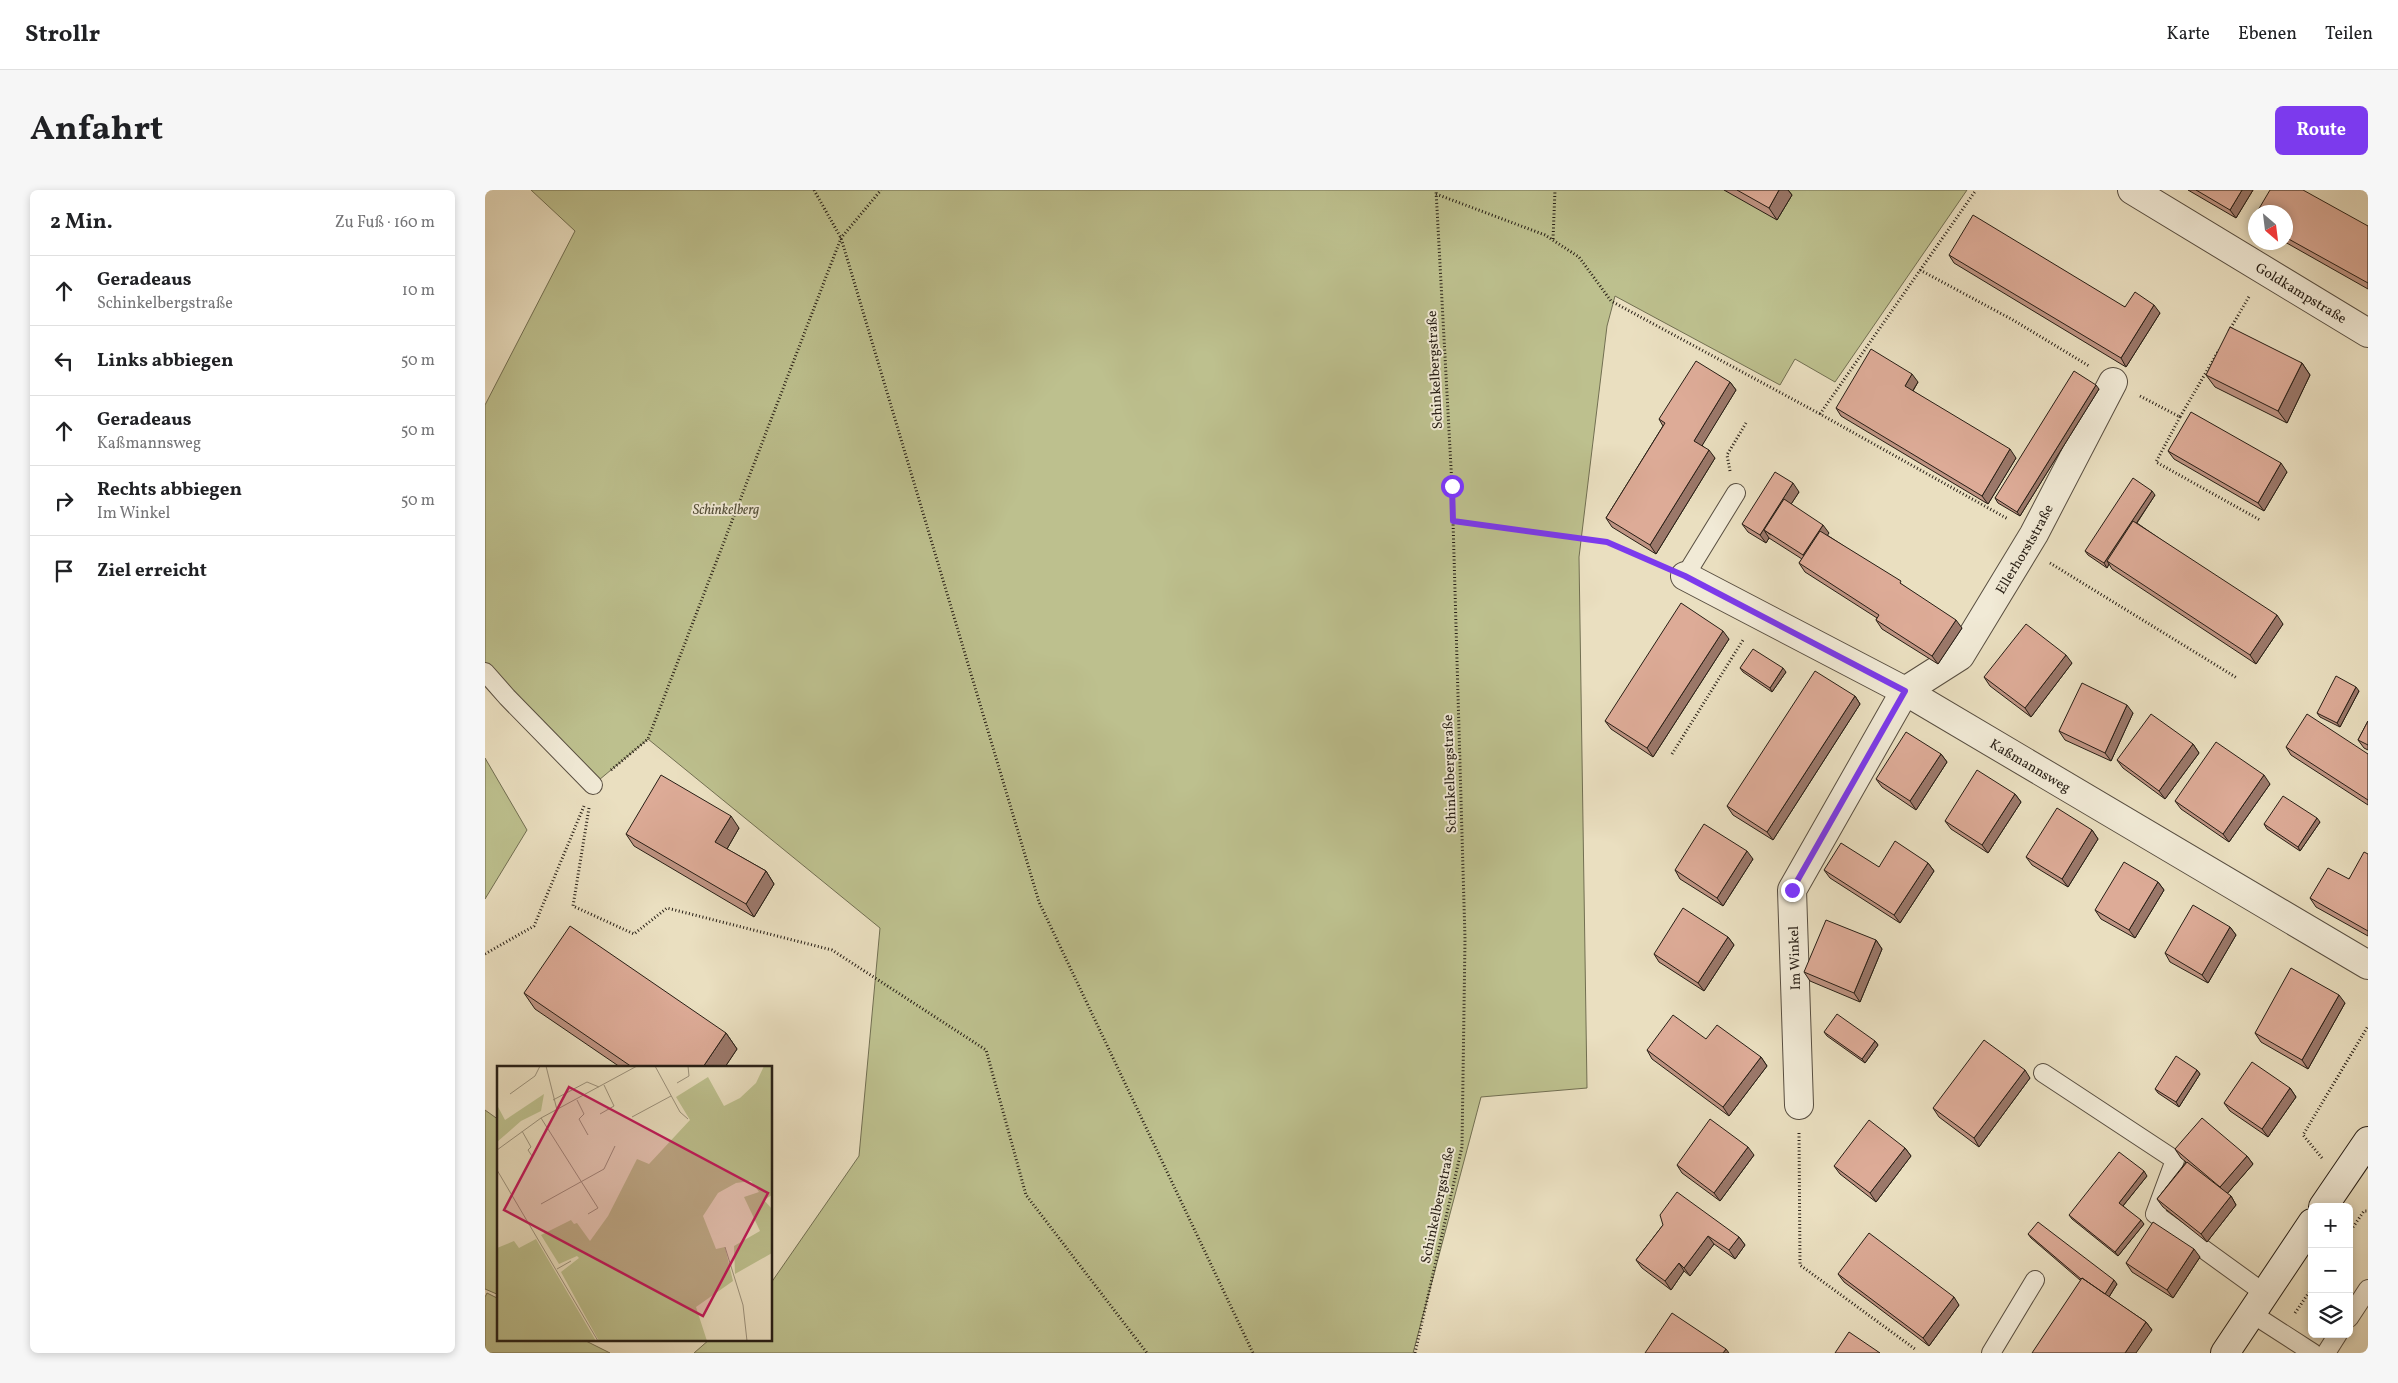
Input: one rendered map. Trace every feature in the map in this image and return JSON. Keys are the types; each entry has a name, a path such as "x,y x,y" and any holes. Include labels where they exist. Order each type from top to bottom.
{"street":[{"name":"Goldkampstraße","path":"2132,190 2368,333"},
{"name":"Ellerhorststraße","path":"1905,691 1960,656 2030,541 2113,382"},
{"name":"Kaßmannsweg","path":"1685,576 1905,691 2368,965"},
{"name":"Im Winkel","path":"1799,1105 1792,890 1905,691"},
{"path":"2326,1203 2368,1141"},
{"path":"2225,1353 2308,1229"}],"lane":[{"path":"1685,576 1736,493"},
{"path":"485,672 507,698 593,785"},
{"path":"2043,1073 2175,1160 2155,1214 2313,1353"},
{"path":"1991,1353 2035,1280"},
{"path":"2353,1312 2368,1289"},
{"path":"2326,1353 2335,1338"}],"path":[{"path":"814,190 841,238 1039,902 1253,1353"},
{"path":"485,954 534,926 593,785 648,739 841,238 881,190"},
{"path":"1553,240 1555,190"},
{"path":"1820,414 1976,190"},
{"path":"1436,192 1545,234 1579,257 1611,301 1820,414 2030,541 2237,678"},
{"name":"Schinkelbergstraße","path":"1415,1353 1462,1147 1465,940 1453,521 1436,192"},
{"path":"1920,270 2013,320 2113,382 2180,417"},
{"path":"2225,339 2264,270"},
{"path":"2220,348 2156,462 2260,520"},
{"path":"1736,493 1727,455 1746,422"},
{"path":"1453,521 1607,542 1685,576"},
{"path":"1672,754 1759,614"},
{"path":"593,785 573,906 634,934 667,908 832,950 987,1050 1026,1195 1147,1353"},
{"path":"2303,1135 2368,1026"},
{"path":"1799,1105 1800,1265 1915,1349"},
{"path":"2353,1227 2364,1211 2368,1210"}],"green space":[{"name":"Schinkelberg","path":"531,190 1967,190 1835,382 1795,359 1780,385 1615,296 1607,326 1579,557 1587,1088 1481,1097 1413,1353 694,1353 709,1340 773,1340 773,1280 859,1156 880,928 648,739 593,785 485,672 485,405 575,231"},
{"path":"485,758 527,830 485,899"},
{"path":"485,1110 497,1119 497,1294 485,1289"},
{"path":"487,1293 497,1298 497,1340 584,1340 610,1353 485,1353 485,1297"}],"building":[{"path":"1737,190 1779,190 1769,208"},
{"path":"2196,190 2242,190 2230,210"},
{"path":"2270,190 2303,190 2368,226 2368,283 2293,241 2293,205 2261,205"},
{"path":"1973,215 2125,307 2135,292 2154,305 2121,358 1949,255"},
{"path":"2230,327 2302,363 2278,411 2206,375"},
{"path":"1871,349 1912,374 1905,386 2010,449 1982,496 1836,408"},
{"path":"1696,361 1730,382 1694,441 1709,450 1650,545 1606,518 1665,423 1659,419"},
{"path":"2074,371 2096,385 2017,512 1995,498"},
{"path":"2191,412 2281,463 2258,503 2168,451"},
{"path":"1775,472 1793,483 1760,535 1742,524"},
{"path":"2133,478 2152,491 2104,563 2085,551"},
{"path":"1784,499 1823,525 1803,555 1764,530"},
{"path":"2133,521 2277,615 2250,655 2107,561"},
{"path":"1820,531 1901,581 1900,583 1956,620 1932,656 1876,620 1879,615 1799,563"},
{"path":"1681,603 1723,631 1647,748 1605,721"},
{"path":"2026,624 2066,655 2025,708 1984,677"},
{"path":"1753,649 1783,668 1770,688 1740,668"},
{"path":"1815,671 1855,696 1767,832 1727,806"},
{"path":"2336,676 2356,687 2337,723 2317,713"},
{"path":"2082,683 2127,705 2105,753 2059,731"},
{"path":"2151,714 2193,744 2159,791 2117,760"},
{"path":"2307,714 2368,754 2368,800 2286,747"},
{"path":"2368,721 2368,745 2358,740"},
{"path":"1906,732 1941,754 1910,801 1876,779"},
{"path":"2216,742 2264,775 2223,834 2175,801"},
{"path":"1977,770 2015,794 1982,845 1945,821"},
{"path":"661,775 731,816 715,842 766,871 746,904 626,834"},
{"path":"2283,796 2317,818 2298,847 2264,824"},
{"path":"2057,808 2092,830 2062,879 2026,857"},
{"path":"1704,824 1747,851 1717,898 1675,870"},
{"path":"1895,841 1928,863 1894,915 1824,870 1841,843 1879,867"},
{"path":"2364,852 2368,854 2368,931 2310,898 2328,868 2349,879"},
{"path":"2124,862 2158,882 2129,930 2095,910"},
{"path":"2193,905 2230,927 2202,975 2165,953"},
{"path":"1683,908 1728,937 1698,983 1654,954"},
{"path":"1826,920 1876,940 1854,993 1804,972"},
{"path":"570,926 726,1033 704,1066 631,1066 524,993"},
{"path":"2291,968 2339,995 2302,1060 2255,1033"},
{"path":"1837,1014 1875,1041 1862,1059 1824,1032"},
{"path":"1673,1015 1706,1039 1717,1025 1761,1057 1723,1107 1647,1050"},
{"path":"1984,1040 2025,1070 1974,1138 1933,1108"},
{"path":"2176,1056 2197,1070 2176,1102 2155,1089"},
{"path":"2252,1062 2290,1088 2262,1129 2224,1103"},
{"path":"2202,1118 2247,1156 2220,1187 2175,1149"},
{"path":"1710,1119 1748,1147 1714,1193 1677,1165"},
{"path":"1869,1120 1905,1148 1870,1193 1834,1166"},
{"path":"2119,1152 2144,1171 2119,1203 2141,1220 2115,1252 2069,1215"},
{"path":"2187,1162 2231,1196 2201,1234 2157,1199"},
{"path":"1677,1192 1739,1237 1729,1250 1708,1236 1684,1268 1679,1263 1665,1281 1636,1260 1663,1225 1660,1215"},
{"path":"2038,1222 2114,1280 2105,1294 2081,1279 2028,1234"},
{"path":"2153,1222 2194,1249 2167,1290 2126,1263"},
{"path":"1869,1233 1954,1297 1923,1338 1838,1274"},
{"path":"2082,1278 2146,1322 2125,1353 2032,1353"},
{"path":"1672,1313 1726,1349 1723,1353 1645,1353"},
{"path":"1849,1332 1880,1353 1835,1353"}],"route":[{"path":"1452,486 1453,521 1607,542 1685,576 1905,691 1792,890"}]}
